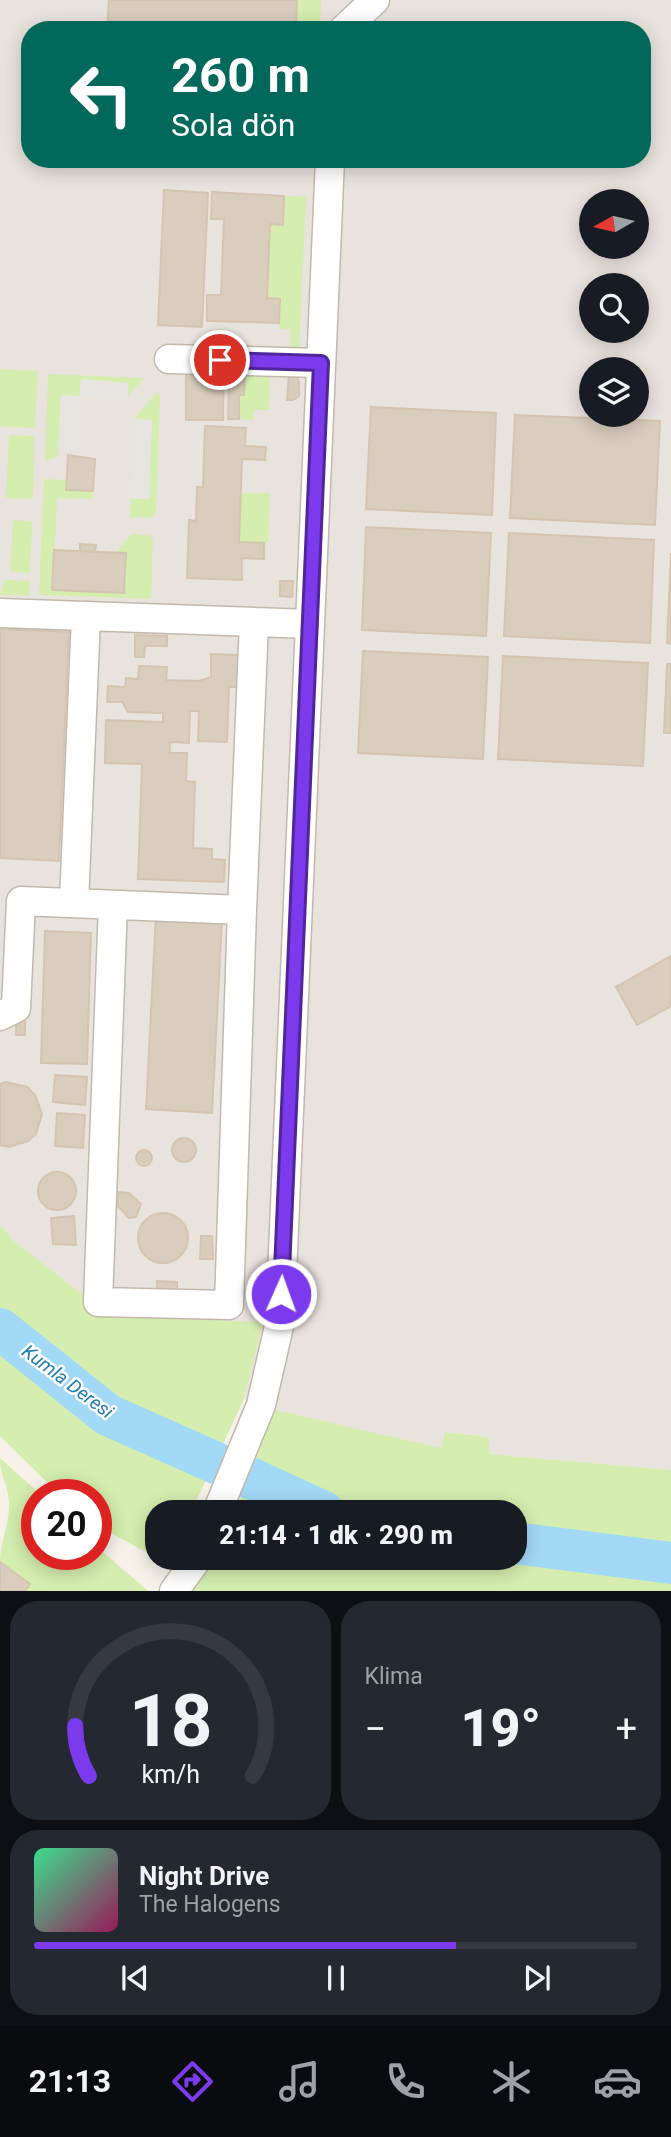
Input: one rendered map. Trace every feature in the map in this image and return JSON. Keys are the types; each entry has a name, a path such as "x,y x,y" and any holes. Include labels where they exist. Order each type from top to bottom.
{"lane":[{"path":"353,21 375,0"},
{"path":"222,1500 261,1405 280,1322 330,168"},
{"path":"169,359 321,363"},
{"path":"0,612 310,624"},
{"path":"74,903 86,616"},
{"path":"113,905 98,1302 229,1305 254,622"},
{"path":"0,1016 16,1008 10,901 242,910"},
{"path":"174,1591 189,1570"}],"shaded area":[{"path":"0,0 671,0 671,1470 488,1454 489,1437 446,1432 441,1449 285,1413 244,1399 200,1379 80,1296 15,1242 0,1224"},
{"path":"81,379 128,383 128,396 125,399 80,396"},
{"path":"61,395 80,396 76,450 58,449"},
{"path":"134,419 152,420 149,499 131,499"}],"green space":[{"path":"297,0 321,0 320,21 296,21"},
{"path":"284,196 306,197 299,353 290,352 291,329 279,329 280,299 267,298 270,224 283,224"},
{"path":"0,369 38,371 35,428 0,426"},
{"path":"245,372 270,373 269,410 254,410 253,420 239,419 239,395 244,395"},
{"path":"48,374 144,378 128,396 128,383 81,379 80,396 61,395 58,456 45,462"},
{"path":"157,392 160,395 156,512 150,518 130,517 131,499 149,499 152,420 134,419"},
{"path":"9,435 34,436 33,499 6,498"},
{"path":"44,479 66,480 66,490 93,491 93,499 57,498 53,590 115,553 132,534 149,535 153,539 151,599 39,595"},
{"path":"241,493 270,493 268,543 239,542"},
{"path":"13,520 32,521 30,573 10,572"},
{"path":"4,580 30,581 30,596 0,595"},
{"path":"0,1224 15,1242 110,1316 263,1322 244,1399 197,1500 145,1500 145,1552 112,1534 112,1479 44,1479 0,1436"},
{"path":"275,1410 441,1448 445,1432 489,1437 489,1454 671,1470 671,1591 190,1591 205,1570 527,1570 527,1500 240,1500"},
{"path":"0,1458 23,1479 21,1479 21,1570 112,1570 112,1560 148,1591 25,1591 30,1584 0,1562 9,1502"}],"building":[{"path":"109,0 297,0 296,21 108,21"},
{"path":"164,190 208,193 202,327 158,325"},
{"path":"212,192 284,196 283,225 270,224 267,298 280,299 279,323 207,321 207,295 221,295 224,219 211,219"},
{"path":"229,372 245,372 244,395 239,395 239,419 228,419"},
{"path":"186,373 224,374 223,420 186,420"},
{"path":"289,374 296,375 299,381 299,396 293,400 287,400"},
{"path":"371,407 496,413 492,515 366,509"},
{"path":"515,415 579,418 579,427 649,427 649,421 660,421 655,525 510,518"},
{"path":"205,426 246,428 245,446 266,447 265,460 242,459 239,542 264,543 264,559 242,558 242,580 187,578 189,520 196,521 197,487 203,487"},
{"path":"68,455 95,459 93,491 66,490"},
{"path":"366,527 491,533 486,636 362,630"},
{"path":"509,533 654,540 650,643 504,636"},
{"path":"80,544 96,545 95,552 80,551"},
{"path":"54,550 126,553 124,593 52,590"},
{"path":"671,553 671,644 667,643"},
{"path":"280,581 293,581 292,597 280,596"},
{"path":"0,629 69,632 59,861 0,858"},
{"path":"135,635 167,636 167,646 145,646 144,657 135,657"},
{"path":"363,651 488,657 483,759 358,753"},
{"path":"211,654 239,655 238,687 229,687 227,742 198,741 199,711 190,711 189,743 170,742 170,753 187,753 186,781 195,782 193,848 212,849 212,859 225,860 224,882 138,879 142,764 105,763 106,720 163,722 163,713 128,712 122,702 107,702 108,686 125,687 126,678 138,679 139,666 167,667 166,680 199,681 211,677"},
{"path":"503,656 648,663 643,766 498,759"},
{"path":"667,664 671,664 671,733 664,733"},
{"path":"156,915 222,919 212,1113 146,1109"},
{"path":"45,931 91,933 87,1064 41,1063"},
{"path":"671,956 671,1006 637,1025 616,987"},
{"path":"25,1009 25,1035 16,1035 16,1017"},
{"path":"55,1075 87,1077 85,1105 53,1102"},
{"path":"6,1082 27,1087 35,1095 42,1114 36,1134 28,1141 9,1147 0,1145 0,1084"},
{"path":"57,1113 85,1115 83,1148 55,1146"},
{"path":"184,1138 195,1145 196,1150 189,1161 184,1162 173,1155 172,1150 179,1139"},
{"path":"141,1150 147,1150 152,1158 150,1164 141,1166 136,1161 136,1155"},
{"path":"57,1172 70,1178 76,1191 70,1204 57,1210 44,1204 38,1191 44,1178"},
{"path":"117,1192 129,1193 141,1204 136,1217 129,1218 116,1204"},
{"path":"163,1213 180,1221 188,1238 180,1255 163,1263 146,1255 138,1238 146,1221"},
{"path":"74,1216 76,1245 53,1244 51,1218"},
{"path":"201,1236 212,1236 213,1259 200,1259"},
{"path":"157,1281 177,1282 177,1292 157,1291"},
{"path":"0,1562 30,1584 25,1591 0,1591"}],"waterway":[{"name":"Kumla Deresi","path":"0,1329 108,1415 216,1463"},
{"name":"Kumla Deresi","path":"250,1478 298,1500"},
{"name":"Kumla Deresi","path":"527,1545 671,1563"}],"route":[{"path":"220,360 321,363 281,1294"}]}
